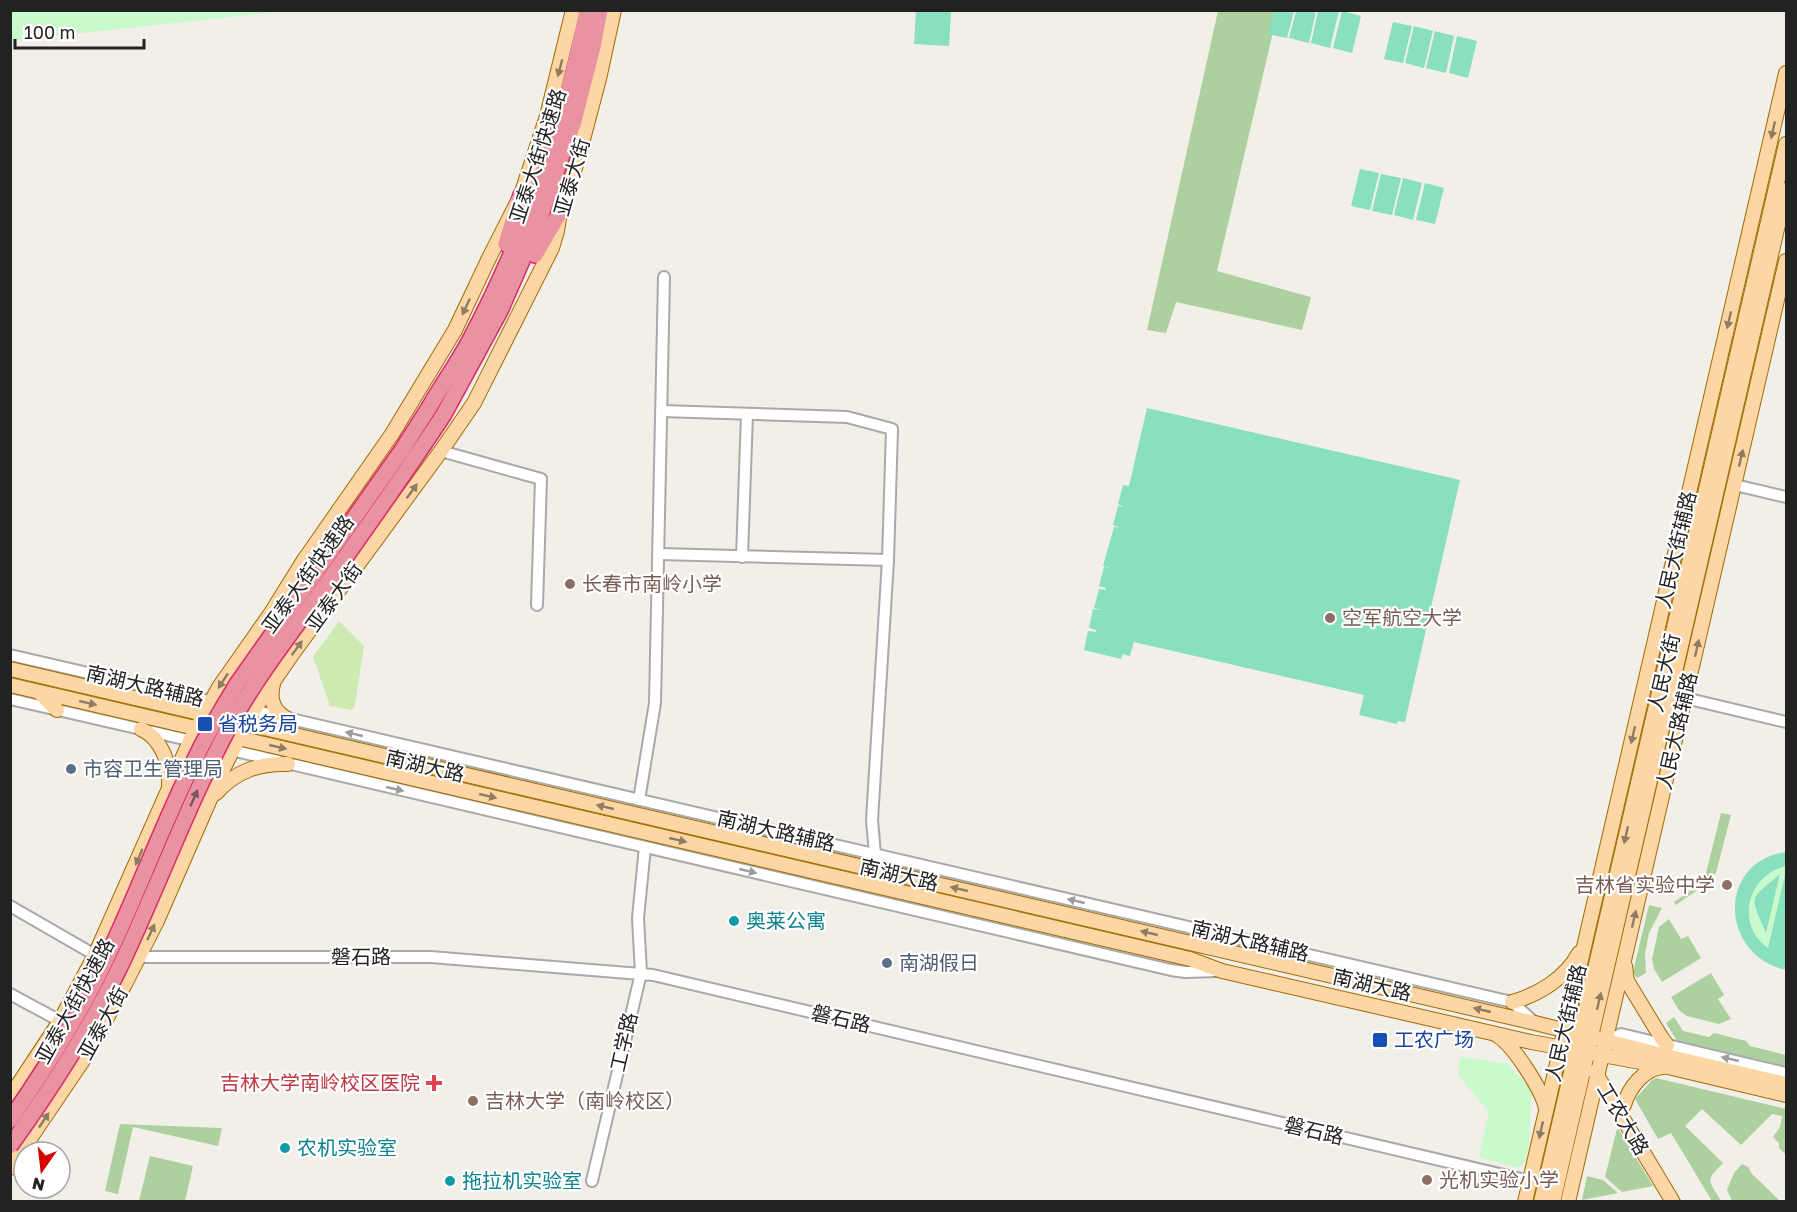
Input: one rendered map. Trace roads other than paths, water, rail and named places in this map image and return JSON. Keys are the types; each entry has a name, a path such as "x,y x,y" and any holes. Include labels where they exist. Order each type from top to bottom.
{"highway":[{"name":"亚泰大街快速路","path":"10,1120 49,1060 99,974 214,722 237,684 368,499 442,385 448,380 484,313 506,269 560,123 587,10"},
{"name":"亚泰大街快速路","path":"10,1146 57,1077 108,990 194,798 229,727 250,692 381,508 444,414 489,331 513,284 553,184 574,121 600,10"},
{"path":"442,385 442,376 499,265 521,195"},
{"path":"458,390 467,383 490,343 535,254 560,212"}],"main road":[{"name":"亚泰大街","path":"10,1097 60,1021 95,955 193,735 211,701 304,560 408,411 455,330 521,195 547,116 567,44 573,10"},
{"name":"亚泰大街","path":"10,1168 87,1053 139,957 207,804 253,711 474,403 552,248 560,212 588,123 614,10"},
{"name":"人民大街辅路","path":"1525,1202 1786,73"},
{"name":"人民大街","path":"1585,1036 1786,144"},
{"name":"人民大街","path":"1585,1036 1786,190"},
{"name":"人民大路辅路","path":"1568,1202 1587,1120 1591,1058 1606,1041 1784,280 1786,261"},
{"name":"南湖大路","path":"10,669 1535,1023 1786,1084"},
{"path":"274,680 271,693 273,704 277,712 288,719"},
{"name":"南湖大路","path":"10,685 193,735 1190,959 1222,971 1560,1048 1591,1058 1668,1067 1786,1095"},
{"path":"39,692 57,710"},
{"path":"141,729 153,736 161,750 169,768 169,788"},
{"path":"207,804 225,784 242,772 262,765 288,764"},
{"path":"1512,1002 1532,997 1562,975 1578,956 1585,940"},
{"path":"1626,954 1627,981 1667,1045"},
{"path":"1490,1033 1506,1042 1539,1089 1546,1108"},
{"name":"工农大路","path":"1585,1036 1591,1058 1680,1202"},
{"path":"1540,1202 1591,1058"},
{"path":"1553,1202 1591,1058"},
{"path":"1587,1120 1601,1109 1620,1106 1646,1073 1657,1068 1668,1067"},
{"name":"工农大路","path":"1620,1106 1672,1202"}],"street":[{"path":"639,800 656,703 664,277"},
{"path":"662,411 847,417 892,429 888,560 872,820 875,854"},
{"path":"742,557 747,414"},
{"path":"441,451 541,479 537,605"},
{"path":"1735,485 1786,497"},
{"path":"658,554 888,560"},
{"name":"南湖大路辅路","path":"10,655 1512,1002 1535,1023"},
{"path":"1685,698 1786,722"},
{"path":"10,699 141,729 193,735"},
{"name":"南湖大路辅路","path":"235,744 288,764 1171,970 1222,971"},
{"name":"工学路","path":"592,1181 640,973 638,918 645,847"},
{"path":"10,906 95,955"},
{"name":"磐石路","path":"139,957 431,957 640,973 1529,1182"},
{"path":"10,994 60,1021"},
{"path":"1606,1041 1621,1034 1786,1073"}],"place":[{"name":"长春市南岭小学","path":"570,584"},
{"name":"空军航空大学","path":"1330,618"},
{"name":"省税务局","path":"205,724"},
{"name":"市容卫生管理局","path":"71,769"},
{"name":"吉林省实验中学","path":"1727,885"},
{"name":"奥莱公寓","path":"734,921"},
{"name":"南湖假日","path":"887,963"},
{"name":"工农广场","path":"1380,1040"},
{"name":"吉林大学南岭校区医院","path":"434,1083"},
{"name":"吉林大学（南岭校区）","path":"473,1101"},
{"name":"农机实验室","path":"285,1148"},
{"name":"光机实验小学","path":"1427,1180"},
{"name":"拖拉机实验室","path":"450,1181"}]}
